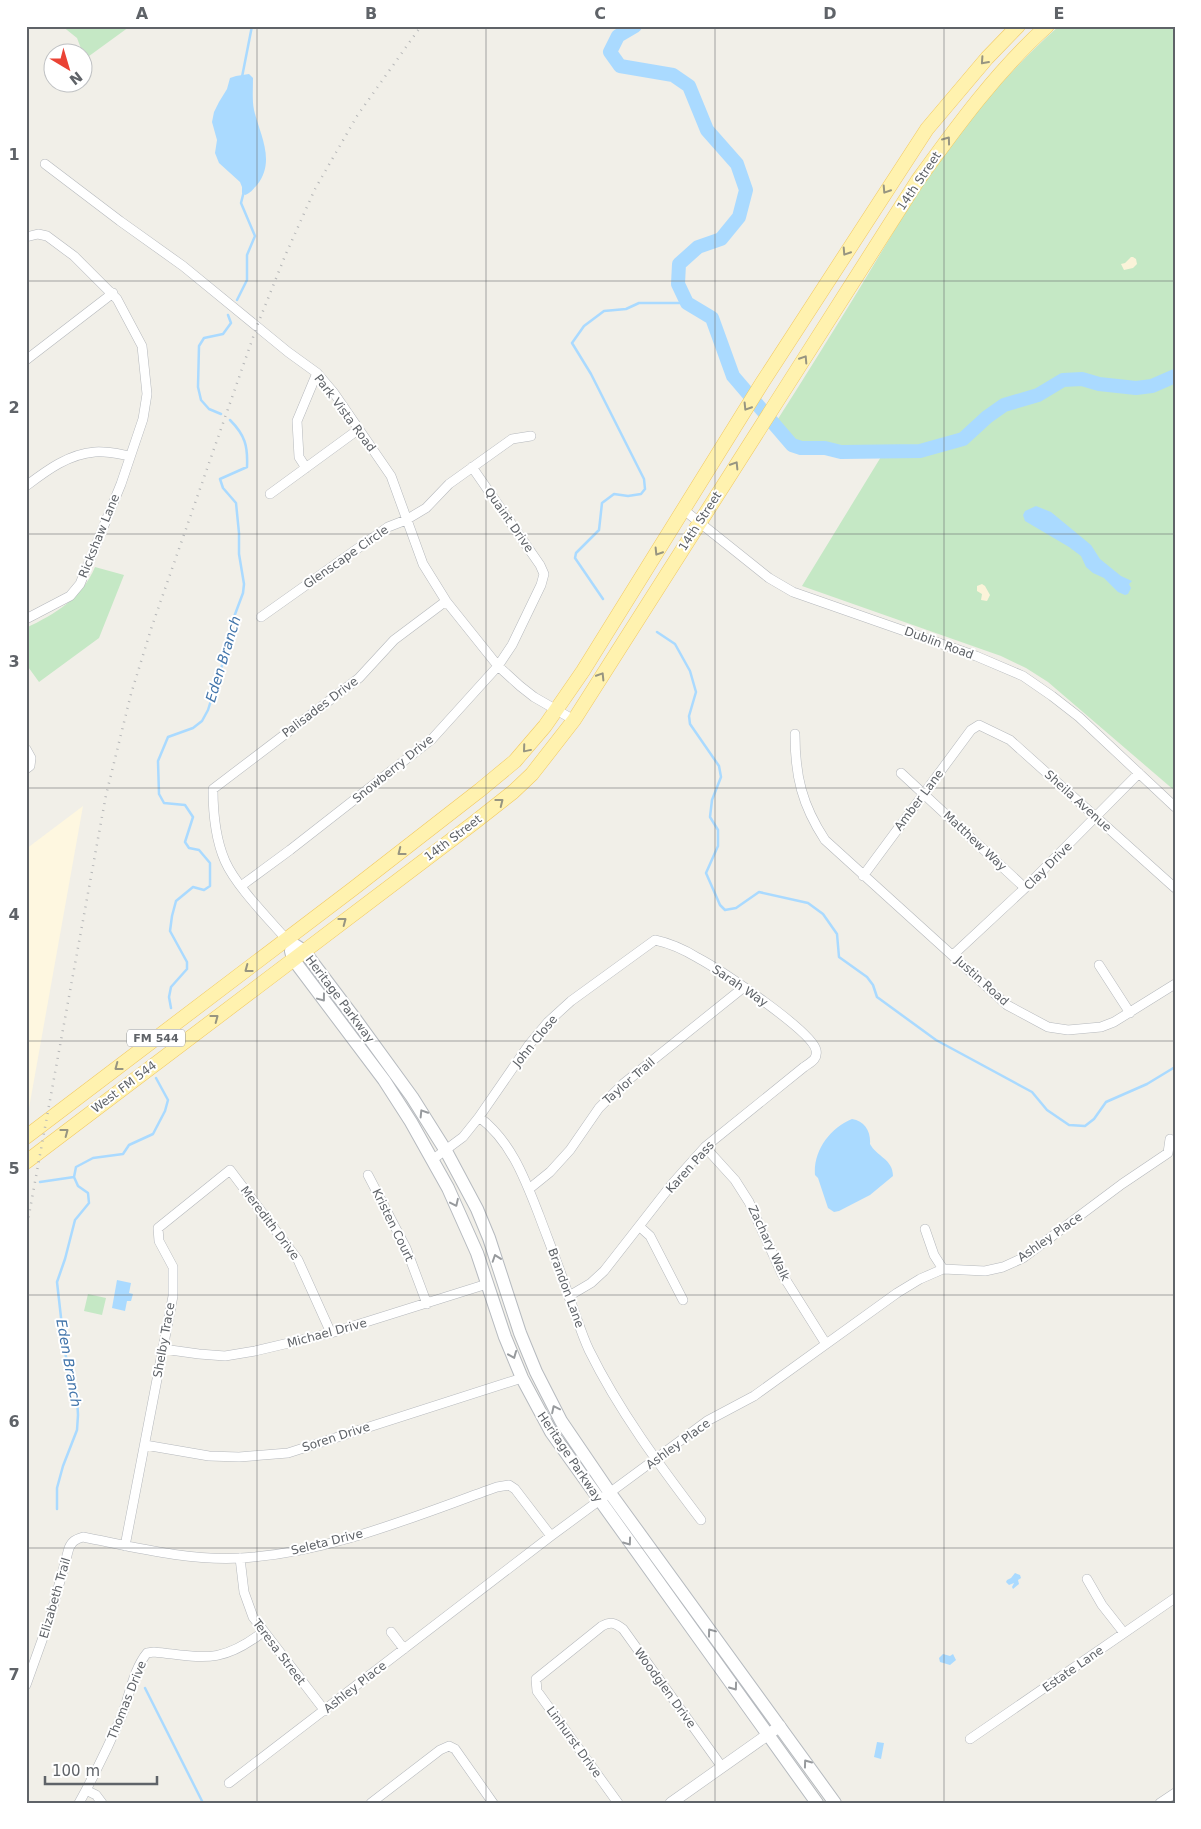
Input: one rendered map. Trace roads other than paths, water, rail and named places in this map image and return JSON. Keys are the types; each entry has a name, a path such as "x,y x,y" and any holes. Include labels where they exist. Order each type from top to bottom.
{"main road":[{"name":"14th Street","path":"287,940 510,766 539,733 583,671 732,430 927,130 987,58 1018,26"},
{"name":"14th Street","path":"299,955 513,792 532,774 574,720 890,224 950,136 1002,71 1047,26"},
{"name":"Heritage Parkway","path":"287,940 394,1072 412,1097 464,1182 489,1238 520,1333 536,1372 561,1421 610,1493 835,1803"},
{"name":"West FM 544","path":"26,1137 287,940"},
{"name":"Heritage Parkway","path":"299,955 384,1080 411,1122 432,1160 461,1215 477,1253 522,1378 551,1432 817,1803"},
{"name":"West FM 544","path":"26,1162 299,955"},
{"path":"384,1080 394,1072"}],"street":[{"name":"Park Vista Road","path":"45,164 183,266 288,352 317,373 334,393 391,476 423,564 446,601 498,666 534,697 574,720"},
{"name":"Rickshaw Lane","path":"26,238 38,234 47,236 74,256 113,293 142,346 147,394 143,419 121,484 75,591 70,596 26,619"},
{"path":"26,360 113,293"},
{"path":"306,468 299,457 296,421 317,373"},
{"path":"270,494 359,429"},
{"name":"Glenscape Circle","path":"261,617 388,527 406,520 426,508 449,484 512,439 531,436"},
{"path":"26,486 50,468 76,455 96,451 130,456"},
{"name":"Quaint Drive","path":"472,467 540,565 544,574"},
{"name":"Dublin Road","path":"684,510 770,578 793,592 976,656 1028,679 1060,702 1175,807"},
{"name":"Snowberry Drive","path":"241,886 432,739 498,666 516,637 541,585 544,574"},
{"name":"Palisades Drive","path":"241,886 225,861 213,820 213,789 360,678 394,640 446,601"},
{"name":"Sheila Avenue","path":"976,726 982,725 1010,740 1175,888"},
{"name":"Amber Lane","path":"863,876 976,726"},
{"name":"Justin Road","path":"795,734 795,759 804,802 825,840 1007,1005 1048,1027 1068,1030 1100,1027 1130,1013 1175,984"},
{"path":"26,749 31,758 28,767"},
{"name":"Matthew Way","path":"901,773 1025,888"},
{"name":"Clay Drive","path":"953,955 1097,818 1139,773"},
{"path":"241,886 287,940"},
{"name":"Sarah Way","path":"655,940 697,957 744,987 797,1027 816,1048"},
{"name":"John Close","path":"432,1160 463,1136 479,1117 528,1046 548,1022 571,1001 655,940"},
{"path":"1100,965 1130,1013"},
{"name":"Taylor Trail","path":"529,1189 550,1172 570,1150 599,1108 623,1084 744,987"},
{"name":"Karen Pass","path":"569,1296 591,1283 604,1271 684,1170 705,1147 804,1066 814,1060 817,1056 816,1048"},
{"name":"Brandon Lane","path":"479,1117 497,1132 508,1146 529,1189 588,1349 607,1384 656,1460 701,1520"},
{"name":"Ashley Place","path":"229,1783 551,1536 600,1502 708,1421 754,1396 897,1293 920,1279 943,1269 985,1271 1003,1267 1023,1258 1122,1184 1168,1153 1170,1140"},
{"name":"Zachary Walk","path":"705,1147 735,1180 749,1202 782,1274 826,1344"},
{"name":"Meredith Drive","path":"230,1170 298,1260 331,1333"},
{"name":"Shelby Trace","path":"125,1546 172,1296 173,1274 169,1259 159,1241 158,1228 230,1170"},
{"name":"Kristen Court","path":"368,1175 406,1248 427,1304"},
{"path":"640,1227 650,1236 683,1300"},
{"path":"925,1229 934,1255 943,1269"},
{"name":"Michael Drive","path":"163,1349 225,1356 331,1333 487,1284"},
{"name":"Soren Drive","path":"145,1445 209,1456 239,1458 288,1453 522,1378"},
{"name":"Seleta Drive","path":"74,1541 83,1537 189,1556 240,1558 298,1550 336,1541 381,1528 497,1487 508,1485 515,1489 551,1536"},
{"name":"Elizabeth Trail","path":"26,1685 50,1618 69,1548 74,1541"},
{"name":"Teresa Street","path":"240,1558 246,1602 252,1617 325,1711"},
{"path":"1087,1579 1102,1605 1124,1633"},
{"name":"Estate Lane","path":"970,1739 1175,1598"},
{"name":"Woodglen Drive","path":"536,1679 602,1626 610,1622 616,1624 623,1629 722,1767"},
{"name":"Thomas Drive","path":"79,1803 116,1729 139,1666 147,1653 203,1657 222,1656 243,1647 263,1632"},
{"path":"391,1632 404,1649"},
{"name":"Linhurst Drive","path":"536,1679 537,1691 618,1803"},
{"path":"672,1803 780,1726"},
{"path":"370,1803 440,1750 449,1746 455,1748 493,1803"},
{"path":"86,1790 96,1795 102,1803"},
{"path":"1160,1803 1175,1793"}],"water":[{"path":"249,74 253,78 254,110 263,138 266,157 263,176 257,185 245,195 242,193 240,182 219,163 215,153 217,140 212,122 214,112 227,89 230,78"},
{"path":"1036,506 1051,512 1091,545 1100,559 1121,576 1132,581 1129,584 1131,588 1128,594 1125,595 1118,592 1104,578 1093,573 1086,567 1081,556 1069,547 1025,521 1023,515 1025,511"},
{"path":"852,1119 864,1125 868,1131 870,1144 888,1162 893,1176 870,1195 834,1212 828,1208 818,1178 815,1175 815,1166 824,1141 837,1128"},
{"path":"117,1280 131,1283 129,1293 133,1294 131,1301 127,1301 125,1311 112,1308"},
{"path":"1015,1573 1020,1575 1021,1578 1018,1580 1019,1584 1013,1589 1014,1583 1009,1585 1006,1582"},
{"path":"943,1654 950,1656 953,1654 956,1660 950,1665 940,1662 939,1658"},
{"path":"877,1742 884,1743 881,1759 874,1757"}],"waterway":[{"name":"Eden Branch","path":"242,77 252,26"},
{"path":"635,26 618,36 610,52 620,66 673,75 689,86 707,130 737,164 746,190 739,217 721,239 698,247 679,264 678,284 687,303 712,318 733,376 792,445 801,448 825,448 841,452 920,451 963,439 987,417 1004,405 1038,395 1063,380 1082,379 1099,384 1136,388 1152,386 1175,376"},
{"name":"Eden Branch","path":"237,300 247,280 247,255 255,236 241,203 244,191"},
{"path":"603,599 575,558 576,553 599,530 602,503 614,494 628,496 641,494 645,489 644,479 591,374 572,343 584,326 604,311 626,309 639,303 687,303"},
{"name":"Eden Branch","path":"221,414 209,409 201,400 198,387 199,346 204,338 223,334 231,323 228,315"},
{"name":"Eden Branch","path":"171,1008 169,997 171,987 187,969 187,962 170,931 176,901 193,887 204,890 210,886 210,863 199,850 189,848 185,842 193,817 185,805 164,803 159,794 158,761 168,737 193,728 202,721 208,710 228,646 231,625 243,593 244,584 239,554 236,503 223,488 220,479 247,467 247,453 245,441 230,420"},
{"path":"657,632 675,644 690,671 696,692 689,716 690,724 719,766 721,777 712,800 710,817 718,830 718,846 706,873 720,905 725,910 736,908 759,892 808,903 823,914 837,934 839,957 867,977 873,985 877,997 936,1040 1032,1092 1047,1110 1069,1125 1085,1126 1094,1119 1106,1102 1147,1084 1175,1067"},
{"name":"Eden Branch","path":"57,1509 57,1488 77,1430 78,1415 77,1397 65,1353 57,1282 75,1220 89,1203 88,1193 78,1186 74,1177 76,1167 93,1158 123,1154 129,1145 153,1134 165,1111 168,1100 156,1078"},
{"path":"40,1182 74,1177"},
{"path":"145,1688 203,1803"}],"railway":[{"path":"26,1231 106,795 131,694 152,626 257,326 285,256 315,189 357,116 421,26"}]}
